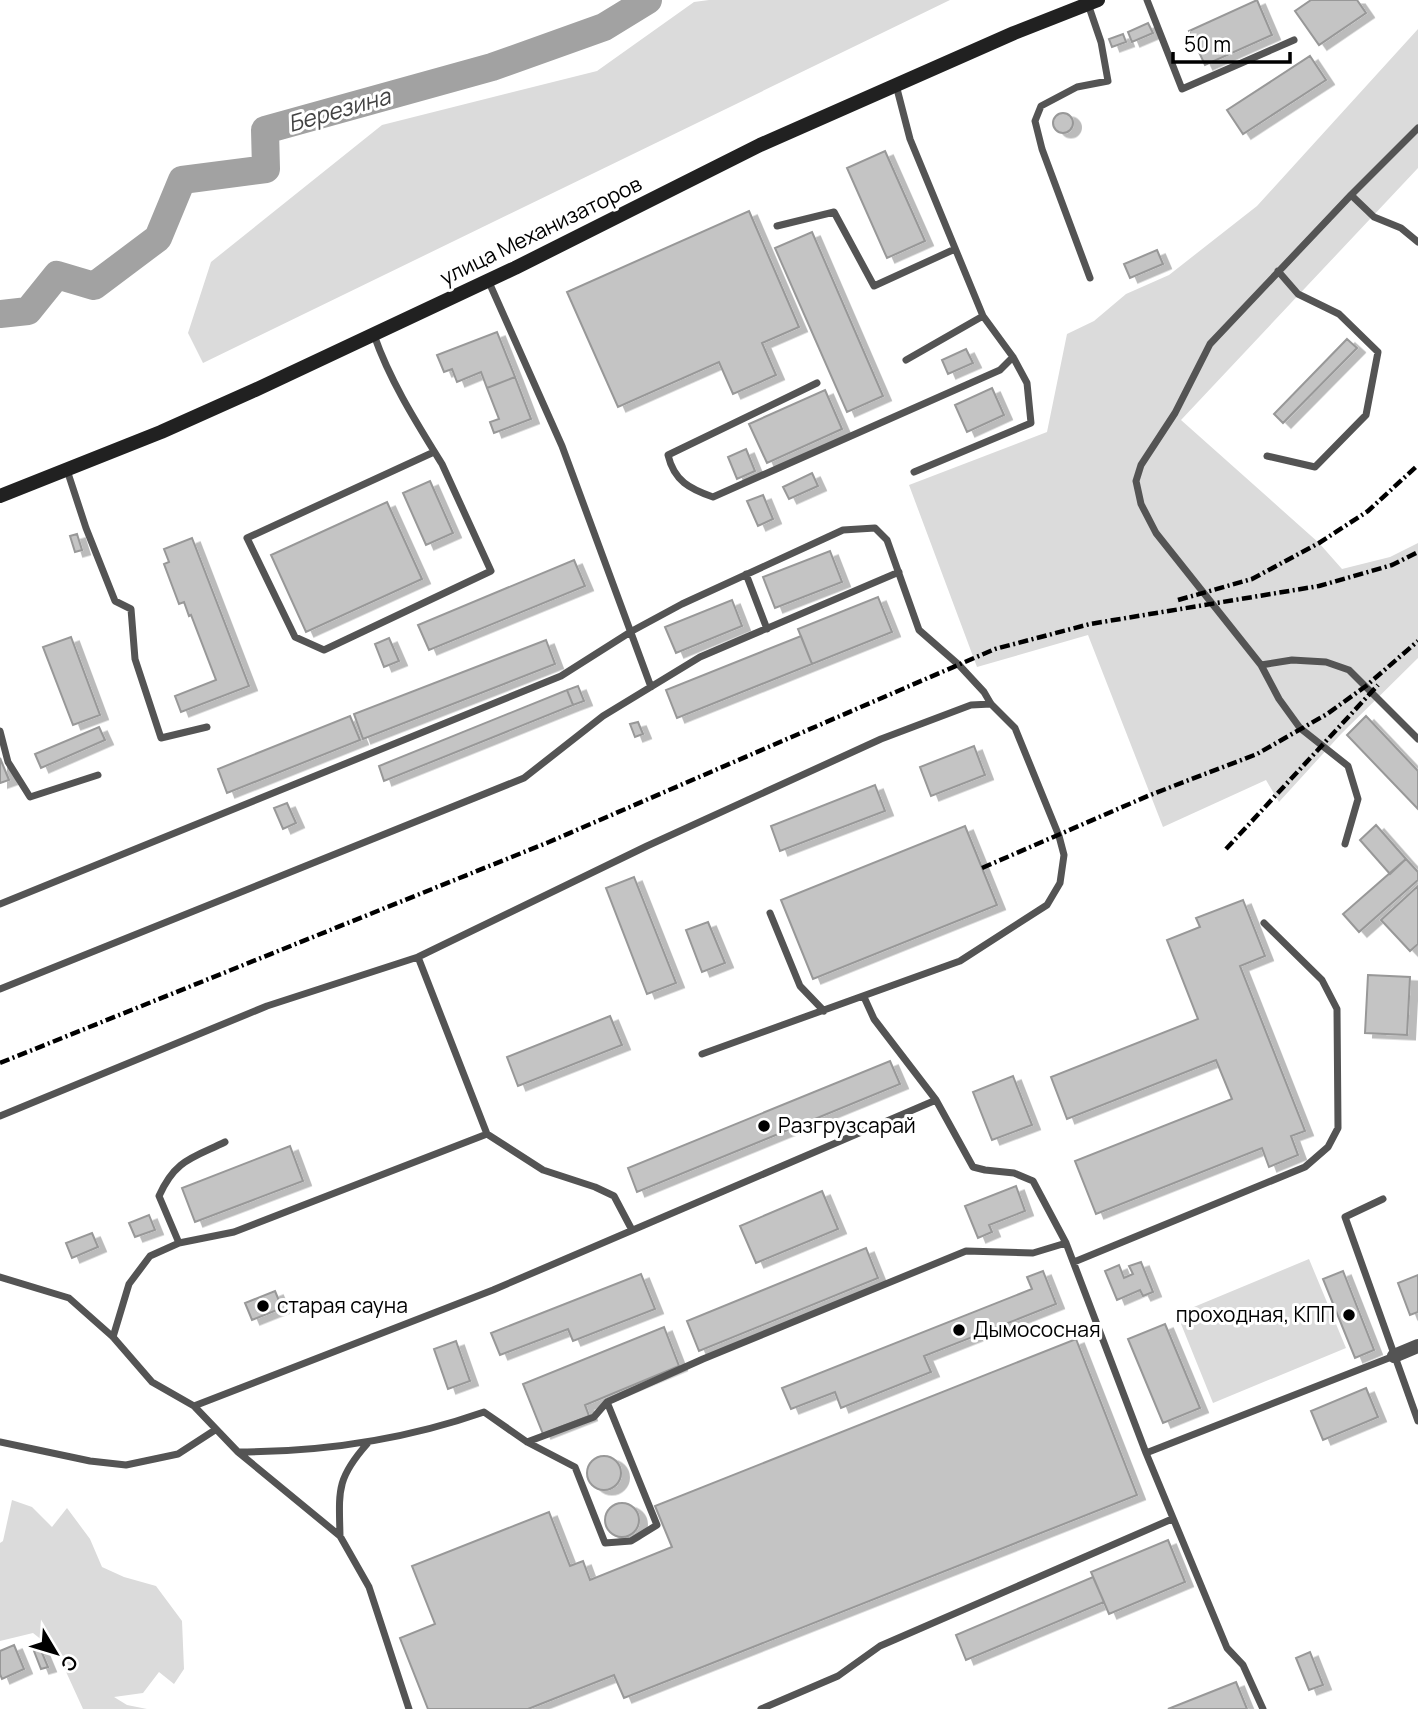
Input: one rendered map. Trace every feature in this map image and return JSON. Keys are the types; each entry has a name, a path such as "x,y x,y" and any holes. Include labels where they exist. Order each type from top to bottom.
{"street":[{"name":"улица Механизаторов","path":"0,496 161,432 374,335 760,145 1014,33 1093,2"},
{"path":"1394,1356 1418,1346"}],"lane":[{"path":"1147,0 1182,89 1294,40"},
{"path":"1090,278 1042,149 1035,121 1041,106 1077,87 1108,80 1093,2"},
{"path":"896,85 910,139 983,316 1013,357 1027,383 1031,423 914,472"},
{"path":"1345,844 1358,799 1348,766 1300,728 1279,699 1261,666 1156,533 1141,504 1136,481 1141,465 1175,413 1210,344 1350,195 1418,128"},
{"path":"1350,195 1374,217 1401,228 1418,242"},
{"path":"777,226 834,212 874,286 955,248"},
{"path":"1267,456 1315,467 1366,415 1378,352 1339,314 1298,294 1278,271"},
{"path":"488,279 562,446 651,687"},
{"path":"906,360 983,316"},
{"path":"374,335 404,402 435,452 491,571 324,650 296,637 247,538 435,452"},
{"path":"817,383 668,455 671,467 690,489 713,497 1000,370 1013,357"},
{"path":"67,469 86,528 115,601 131,608 135,659 161,738 207,727"},
{"path":"0,904 561,676 632,631 682,604 843,530 875,528 887,540 919,630 960,665 1014,728 1059,836 1064,855 1060,883 1047,905 960,961 702,1054"},
{"path":"0,989 524,778 603,716 701,657 900,572"},
{"path":"746,575 767,629"},
{"path":"1261,666 1292,660 1326,662 1349,670 1418,739"},
{"path":"0,1116 267,1006 418,957 647,846 881,739 971,705 991,704"},
{"path":"0,731 8,762 30,797 98,775"},
{"path":"771,914 800,986 824,1011"},
{"path":"1074,1262 1305,1167 1328,1147 1338,1128 1336,1009 1322,980 1264,923"},
{"path":"418,957 487,1134 543,1170 614,1196 632,1230"},
{"path":"864,997 874,1019 936,1100 974,1167 1014,1172 1033,1181 1074,1262 1172,1519 1227,1648 1243,1665 1263,1709"},
{"path":"194,1406 493,1290 936,1100"},
{"path":"113,1336 129,1284 150,1256 179,1242 234,1232 487,1134"},
{"path":"179,1242 159,1196 166,1180 178,1164 225,1142"},
{"path":"1383,1199 1345,1217 1418,1421"},
{"path":"527,1442 594,1416 607,1402 715,1354 966,1251 1033,1253 1066,1243"},
{"path":"0,1277 69,1298 113,1336 152,1382 194,1406 238,1452 340,1536 369,1587 409,1709"},
{"path":"1146,1453 1394,1356"},
{"path":"238,1452 282,1452 367,1443 484,1412 527,1442 575,1467 606,1543 631,1541 657,1525 607,1402"},
{"path":"0,1442 90,1461 126,1465 178,1454 215,1430"},
{"path":"340,1536 339,1491 349,1464 367,1443"},
{"path":"761,1709 838,1676 880,1646 1172,1519"}],"shaded area":[{"path":"950,0 203,363 188,333 211,262 382,125 597,71 694,2"},
{"path":"1418,29 1418,168 1181,420 1319,543 1342,569 1390,557 1418,543 1418,658 1341,734 1279,802 1266,780 1163,827 1088,635 977,667 909,485 1047,432 1067,334 1094,321 1126,294 1169,275 1257,206"},
{"path":"1309,1259 1346,1348 1213,1403 1177,1314"},
{"path":"12,1500 32,1507 52,1527 67,1508 90,1539 102,1567 124,1577 156,1586 182,1621 184,1669 174,1684 159,1672 143,1693 114,1697 127,1705 147,1709 83,1709 57,1652 33,1633 0,1641 0,1543 3,1541"}],"building":[{"path":"1257,0 1272,35 1205,65 1189,31"},
{"path":"1311,0 1357,0 1366,13 1319,45 1295,11"},
{"path":"1148,23 1153,33 1132,42 1128,32"},
{"path":"1123,34 1126,42 1112,47 1109,39"},
{"path":"1310,56 1326,80 1243,134 1227,110"},
{"path":"1059,113 1067,113 1073,123 1067,133 1059,133 1053,127 1053,119"},
{"path":"885,151 925,241 887,258 847,168"},
{"path":"749,211 799,327 762,343 776,375 733,394 719,362 618,407 567,292"},
{"path":"812,232 883,396 847,412 775,248"},
{"path":"1157,250 1163,264 1130,278 1124,264"},
{"path":"497,332 515,377 487,388 481,372 457,382 452,369 444,372 437,355"},
{"path":"1347,339 1357,348 1283,423 1274,414"},
{"path":"966,349 973,363 948,374 942,360"},
{"path":"515,377 531,419 494,433 490,422 499,419 487,388"},
{"path":"992,388 1004,415 967,432 955,405"},
{"path":"825,390 842,429 767,463 749,424"},
{"path":"746,449 755,471 737,479 728,457"},
{"path":"812,473 818,486 789,499 783,487"},
{"path":"430,481 453,533 426,545 403,493"},
{"path":"763,495 773,519 758,526 747,501"},
{"path":"387,502 422,579 306,632 271,555"},
{"path":"77,534 82,550 75,552 70,536"},
{"path":"192,538 249,686 181,712 175,696 216,680 191,615 189,616 184,602 179,604 164,564 169,562 164,549"},
{"path":"830,551 842,582 775,608 763,577"},
{"path":"574,560 585,586 429,650 418,625"},
{"path":"878,597 892,632 812,664 798,629"},
{"path":"732,600 742,626 676,653 665,627"},
{"path":"801,636 812,664 677,718 666,690"},
{"path":"71,637 100,715 73,725 43,647"},
{"path":"389,638 399,661 384,667 375,644"},
{"path":"546,640 555,664 363,739 354,714"},
{"path":"578,686 584,701 573,705 567,690"},
{"path":"567,690 573,705 384,781 379,766"},
{"path":"350,716 360,740 227,793 218,769"},
{"path":"1366,716 1418,771 1418,809 1347,735"},
{"path":"638,722 643,734 635,737 630,724"},
{"path":"99,727 105,740 41,768 35,754"},
{"path":"974,746 985,775 931,796 920,767"},
{"path":"0,758 9,780 0,783"},
{"path":"875,785 885,811 780,851 771,826"},
{"path":"287,803 296,823 283,829 274,808"},
{"path":"1376,825 1406,859 1390,874 1360,840"},
{"path":"965,826 997,905 813,979 781,900"},
{"path":"1406,859 1418,872 1418,880 1359,932 1343,914"},
{"path":"634,877 676,983 647,994 606,888"},
{"path":"1418,886 1418,944 1410,951 1381,920"},
{"path":"1243,900 1265,956 1240,966 1305,1131 1291,1136 1298,1155 1269,1167 1262,1148 1096,1214 1075,1161 1232,1099 1216,1060 1067,1119 1051,1077 1198,1019 1167,940 1200,927 1196,918"},
{"path":"708,922 725,963 702,972 686,930"},
{"path":"1368,975 1410,977 1407,1035 1365,1033"},
{"path":"610,1016 622,1045 518,1086 507,1057"},
{"name":"Разгрузсарай","path":"890,1061 900,1084 637,1192 628,1168"},
{"path":"1013,1076 1032,1125 992,1140 973,1092"},
{"path":"290,1146 303,1181 195,1222 182,1188"},
{"path":"1016,1186 1025,1211 989,1225 992,1232 978,1238 965,1206"},
{"path":"822,1191 838,1229 756,1263 740,1226"},
{"path":"149,1215 155,1230 135,1237 129,1223"},
{"path":"92,1233 98,1247 72,1258 66,1243"},
{"path":"866,1248 878,1278 699,1351 687,1321"},
{"path":"1141,1262 1153,1292 1143,1296 1140,1290 1117,1300 1105,1271 1119,1265 1124,1278 1133,1274 1129,1266"},
{"name":"Дымососная","path":"1043,1271 1056,1304 924,1356 931,1372 841,1408 835,1392 791,1409 782,1388 1032,1289 1027,1277"},
{"name":"проходная, КПП","path":"1343,1271 1374,1350 1355,1358 1323,1279"},
{"path":"641,1274 655,1309 573,1341 568,1329 500,1355 491,1333"},
{"path":"1418,1275 1418,1312 1410,1315 1398,1283"},
{"name":"старая сауна","path":"275,1291 282,1308 252,1320 245,1303"},
{"path":"1165,1324 1200,1408 1163,1423 1128,1339"},
{"path":"664,1327 679,1366 585,1405 589,1416 543,1434 523,1384"},
{"path":"1076,1339 1137,1495 624,1698 614,1675 528,1709 428,1709 400,1638 435,1624 412,1566 549,1512 570,1566 583,1561 590,1580 672,1547 655,1506"},
{"path":"456,1341 470,1381 448,1389 434,1349"},
{"path":"1366,1388 1378,1417 1323,1440 1311,1411"},
{"path":"604,1456 616,1461 621,1473 616,1485 604,1490 592,1485 587,1473 592,1461"},
{"path":"622,1503 634,1508 639,1520 634,1532 622,1537 610,1532 605,1520 610,1508"},
{"path":"1168,1540 1185,1582 1109,1614 1091,1572"},
{"path":"1093,1577 1104,1602 966,1660 956,1635"},
{"path":"14,1645 24,1669 2,1679 0,1651"},
{"path":"40,1648 48,1667 41,1669 34,1651"},
{"path":"1310,1652 1323,1685 1309,1690 1296,1658"},
{"path":"1236,1682 1247,1709 1168,1709 1226,1686"}],"waterway":[{"name":"Березина","path":"0,314 28,311 57,275 94,286 158,238 182,180 266,169 265,130 492,67 604,27 648,0"}],"railway":[{"path":"1178,600 1252,579 1319,543 1368,511 1418,465"},
{"path":"0,1063 549,842 995,649 1090,624 1319,586 1392,565 1418,552"},
{"path":"982,868 1150,795 1257,754 1327,714 1366,686 1418,641"},
{"path":"1226,849 1378,685"}],"place":[{"name":"Разгрузсарай","path":"764,1126"},
{"name":"старая сауна","path":"263,1306"},
{"name":"проходная, КПП","path":"1349,1315"},
{"name":"Дымососная","path":"959,1330"}]}
